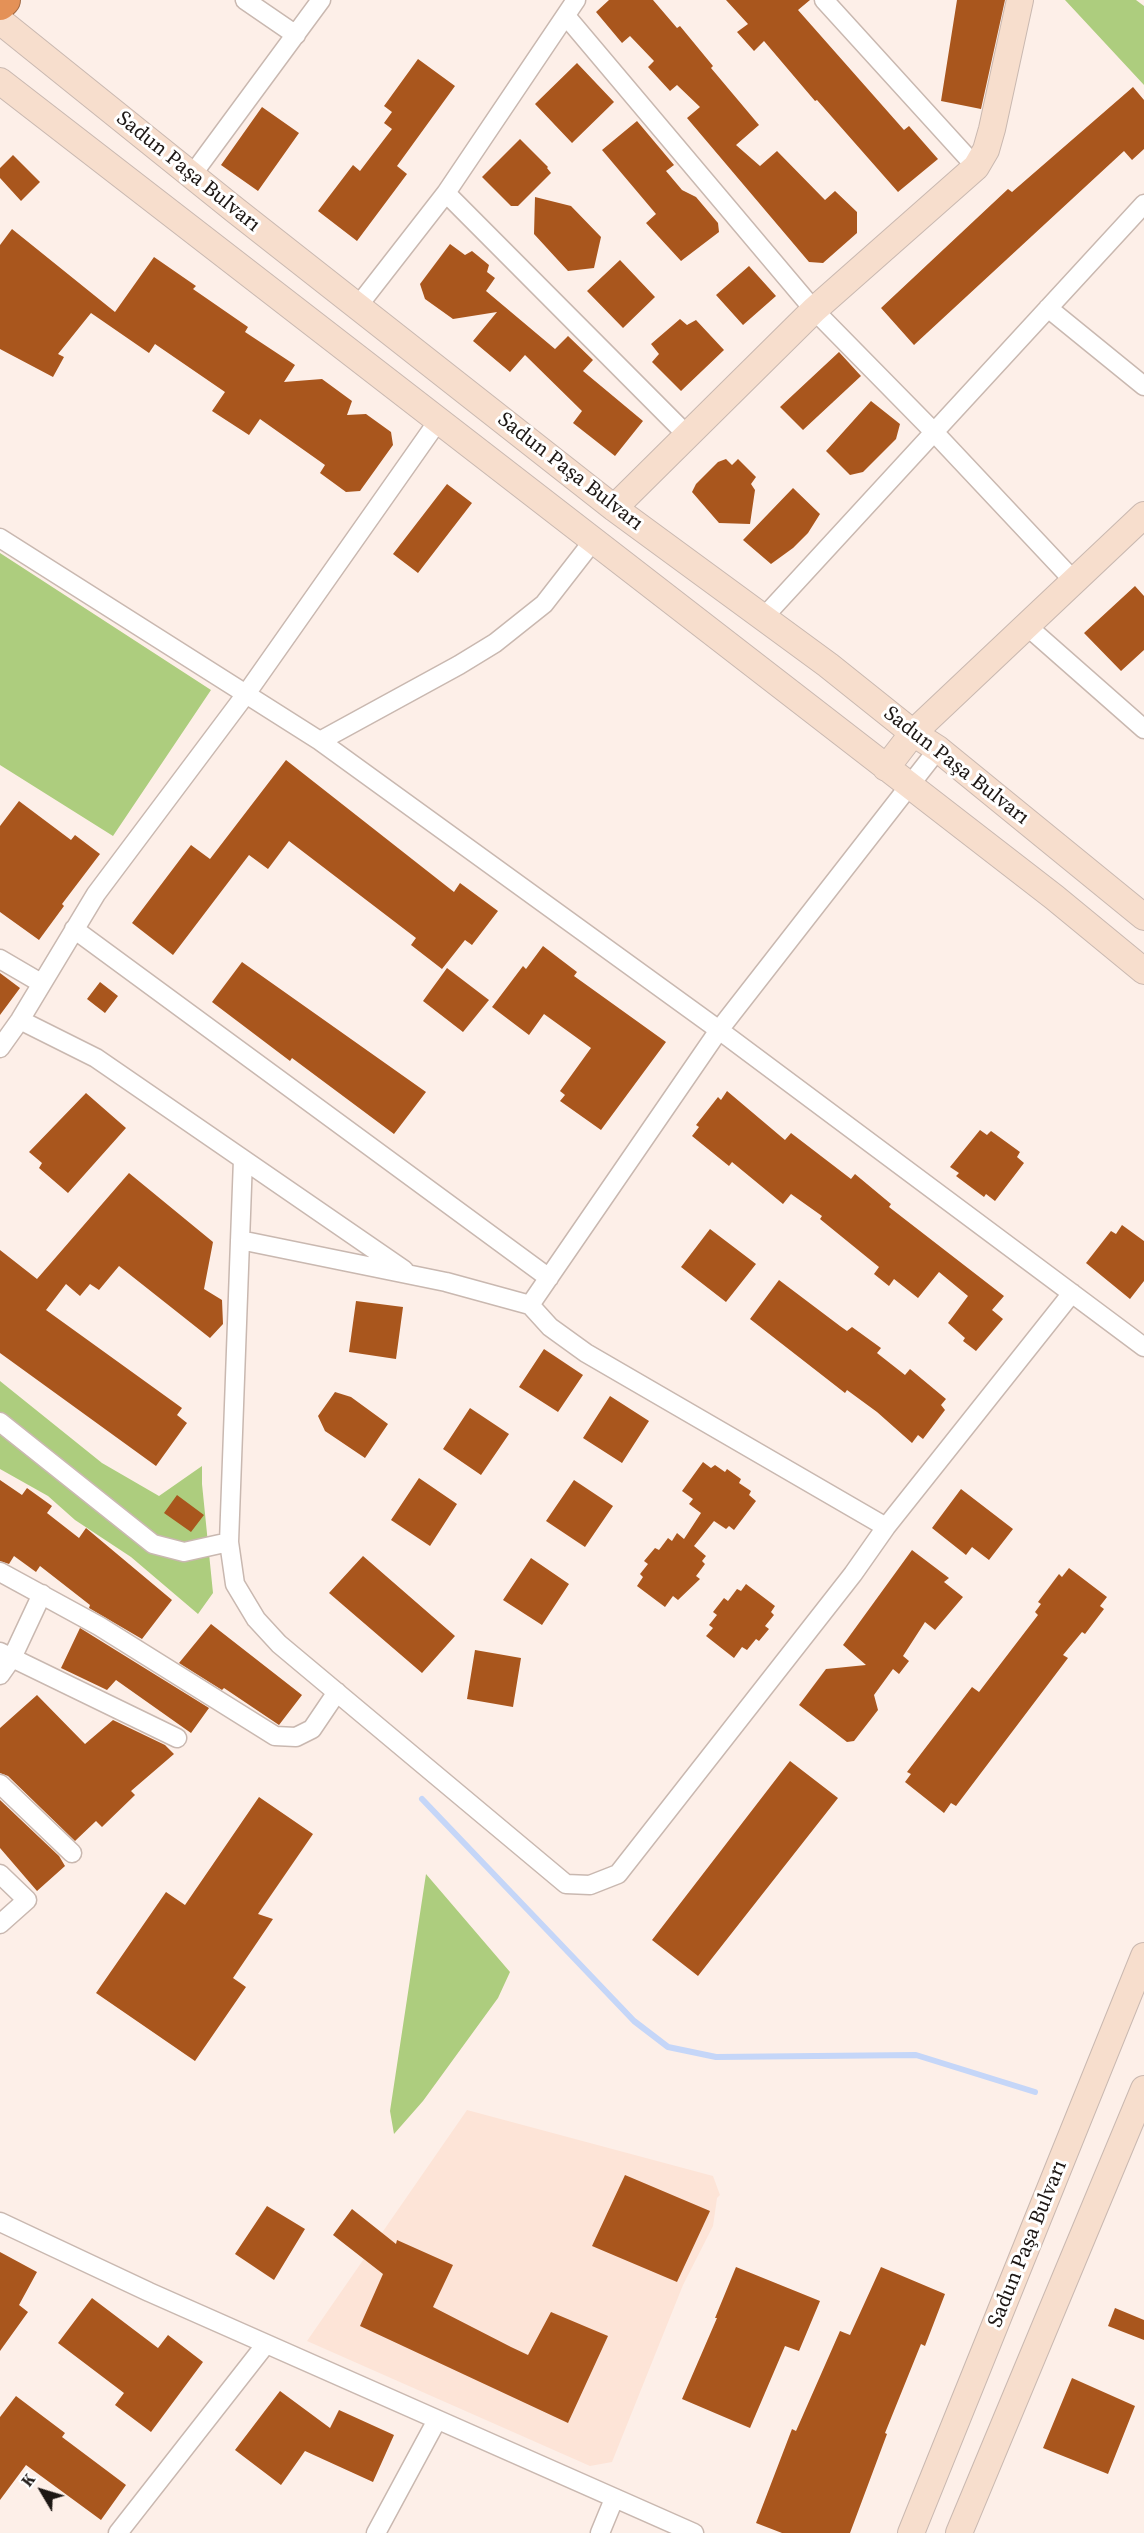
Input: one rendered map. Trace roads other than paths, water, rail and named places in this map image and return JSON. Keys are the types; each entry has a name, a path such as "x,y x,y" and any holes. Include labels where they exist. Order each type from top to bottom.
{"highway":[{"path":"0,4 4,0"}],"main road":[{"path":"614,508 814,310 976,167 986,150 992,129 1020,0"},
{"name":"Sadun Paşa Bulvarı","path":"0,21 614,508 828,665 913,733 938,749 1144,917"},
{"name":"Sadun Paşa Bulvarı","path":"0,81 1054,897 1144,971"},
{"path":"886,768 913,733 1144,515"},
{"name":"Sadun Paşa Bulvarı","path":"911,2533 1144,1956"},
{"path":"959,2533 1144,2089"}],"street":[{"path":"245,0 296,35"},
{"path":"192,175 321,0"},
{"path":"358,306 446,193 576,0"},
{"path":"824,0 976,167"},
{"path":"566,15 814,310 933,431 1074,581"},
{"path":"446,193 687,435"},
{"path":"763,618 1144,204"},
{"path":"1048,308 1144,386"},
{"path":"0,1048 20,1020 96,894 246,694 438,421"},
{"path":"0,538 320,741 718,1030 1072,1293 1141,1338"},
{"path":"320,741 495,643 544,604 593,541"},
{"path":"1027,626 1144,729"},
{"path":"530,1305 718,1030 938,749"},
{"path":"74,929 549,1278"},
{"path":"0,959 41,982"},
{"path":"20,1020 96,1058 411,1274"},
{"path":"243,1160 229,1542 236,1584 256,1619 279,1644 566,1884 590,1885 618,1874 853,1574 886,1527 1072,1293"},
{"path":"240,1240 411,1274 530,1305 550,1327 586,1353 886,1527"},
{"path":"0,1422 153,1544 184,1552 229,1542"},
{"path":"0,1572 99,1626 275,1736 296,1737 312,1729 337,1692"},
{"path":"0,1675 6,1655 42,1594"},
{"path":"6,1655 177,1738"},
{"path":"0,1784 72,1853"},
{"path":"0,1874 27,1900 0,1924"},
{"path":"0,2222 266,2344 694,2533"},
{"path":"118,2533 266,2344"},
{"path":"376,2533 437,2420"},
{"path":"600,2533 614,2499"}],"waterway":[{"path":"422,1799 634,2021 668,2047 716,2057 916,2055 1035,2092"}]}
